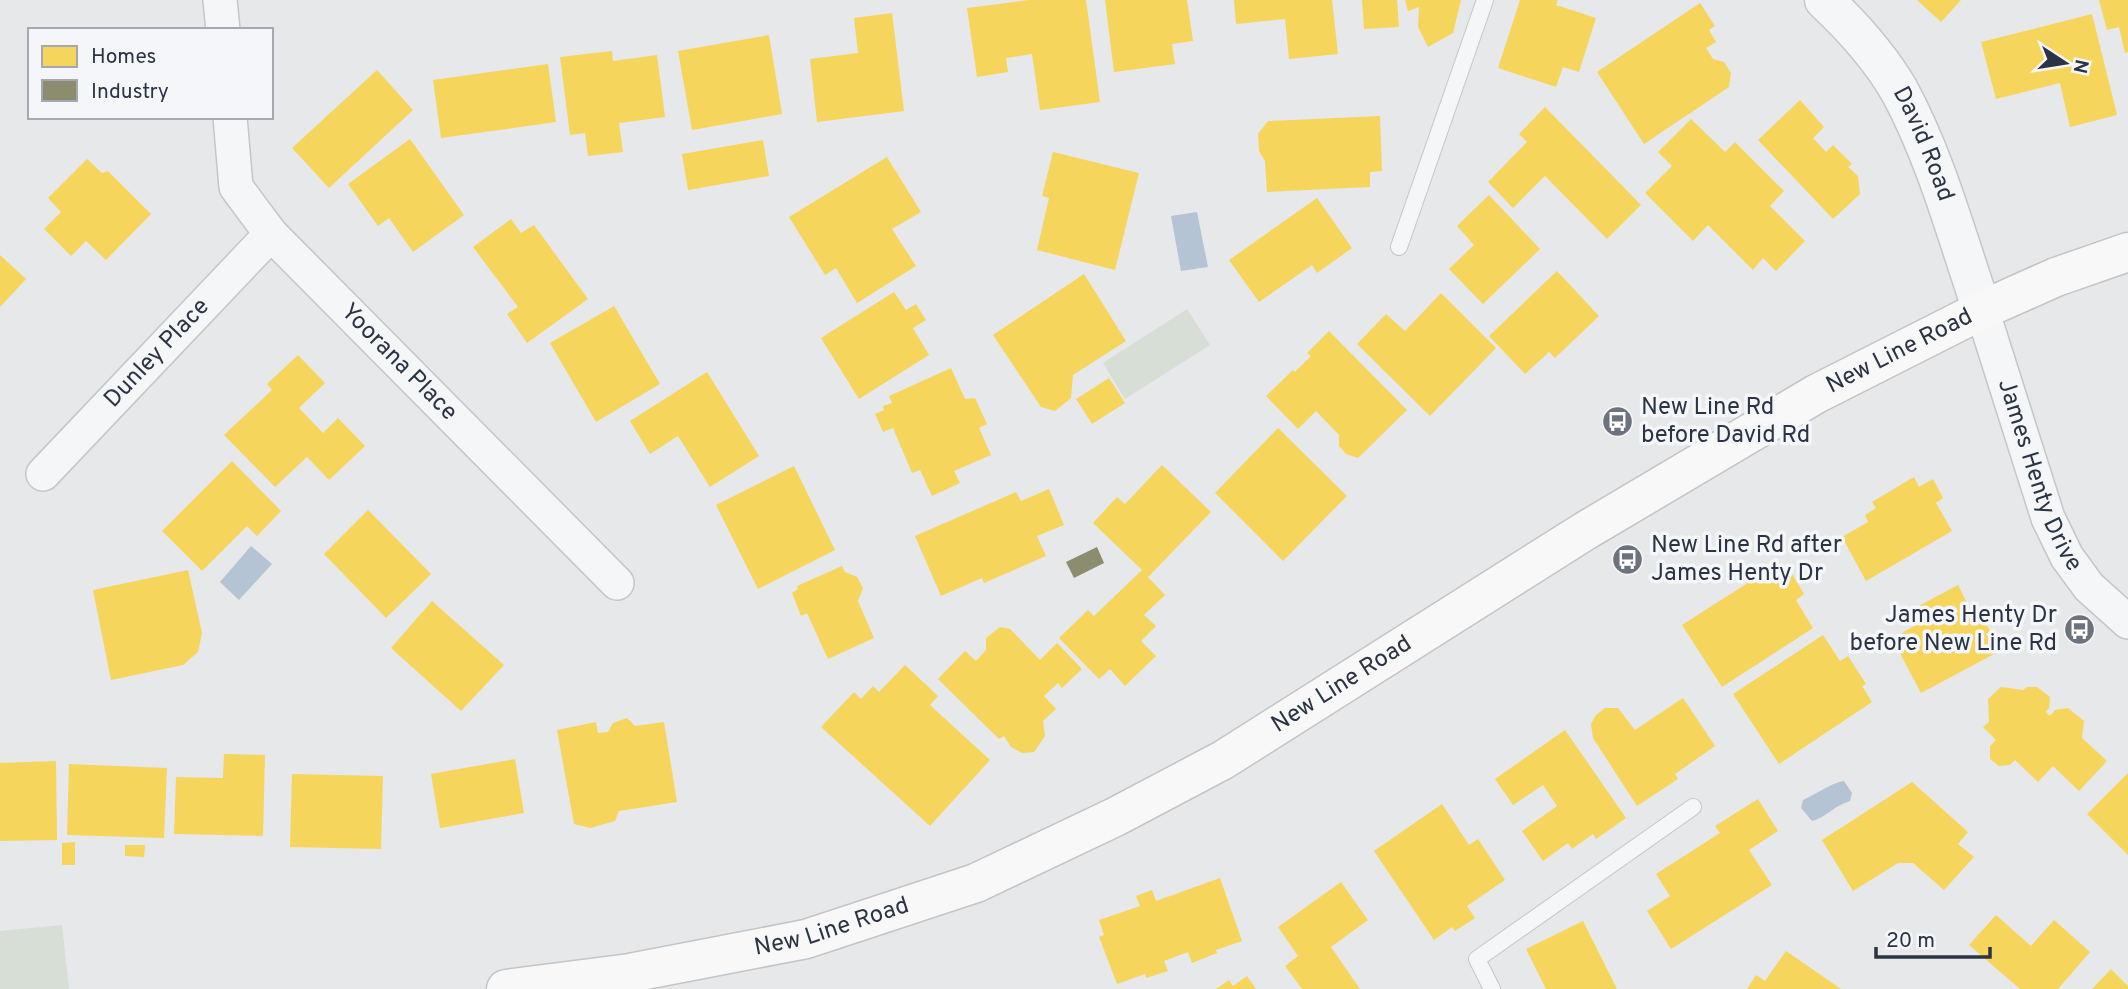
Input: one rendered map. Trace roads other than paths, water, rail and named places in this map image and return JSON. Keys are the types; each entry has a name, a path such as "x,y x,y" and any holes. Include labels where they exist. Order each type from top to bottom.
{"main road":[{"name":"New Line Road","path":"506,989 630,973 806,939 976,883 1115,817 1223,760 1585,531 1816,394 1982,310 2056,277 2128,252"}],"street":[{"path":"220,0 223,28"},
{"name":"David Road","path":"1824,0 1860,35 1899,91 1928,154 1982,310"},
{"name":"Yoorana Place","path":"230,119 236,187 271,234 617,583"},
{"name":"Dunley Place","path":"44,474 271,234"},
{"name":"James Henty Drive","path":"1982,310 2048,518 2067,557 2089,587 2128,622"}],"lane":[{"path":"1399,247 1485,0"},
{"path":"1492,989 1478,959 1693,807"}],"water":[{"path":"1197,212 1208,267 1181,271 1171,216"},
{"path":"251,546 272,564 239,600 220,582"},
{"path":"1844,781 1852,793 1850,801 1812,821 1801,808 1803,800"}],"place":[{"name":"New Line Rd before David Rd","path":"1618,422"},
{"name":"New Line Rd after James Henty Dr","path":"1628,560"},
{"name":"James Henty Dr before New Line Rd","path":"2080,630"}]}
